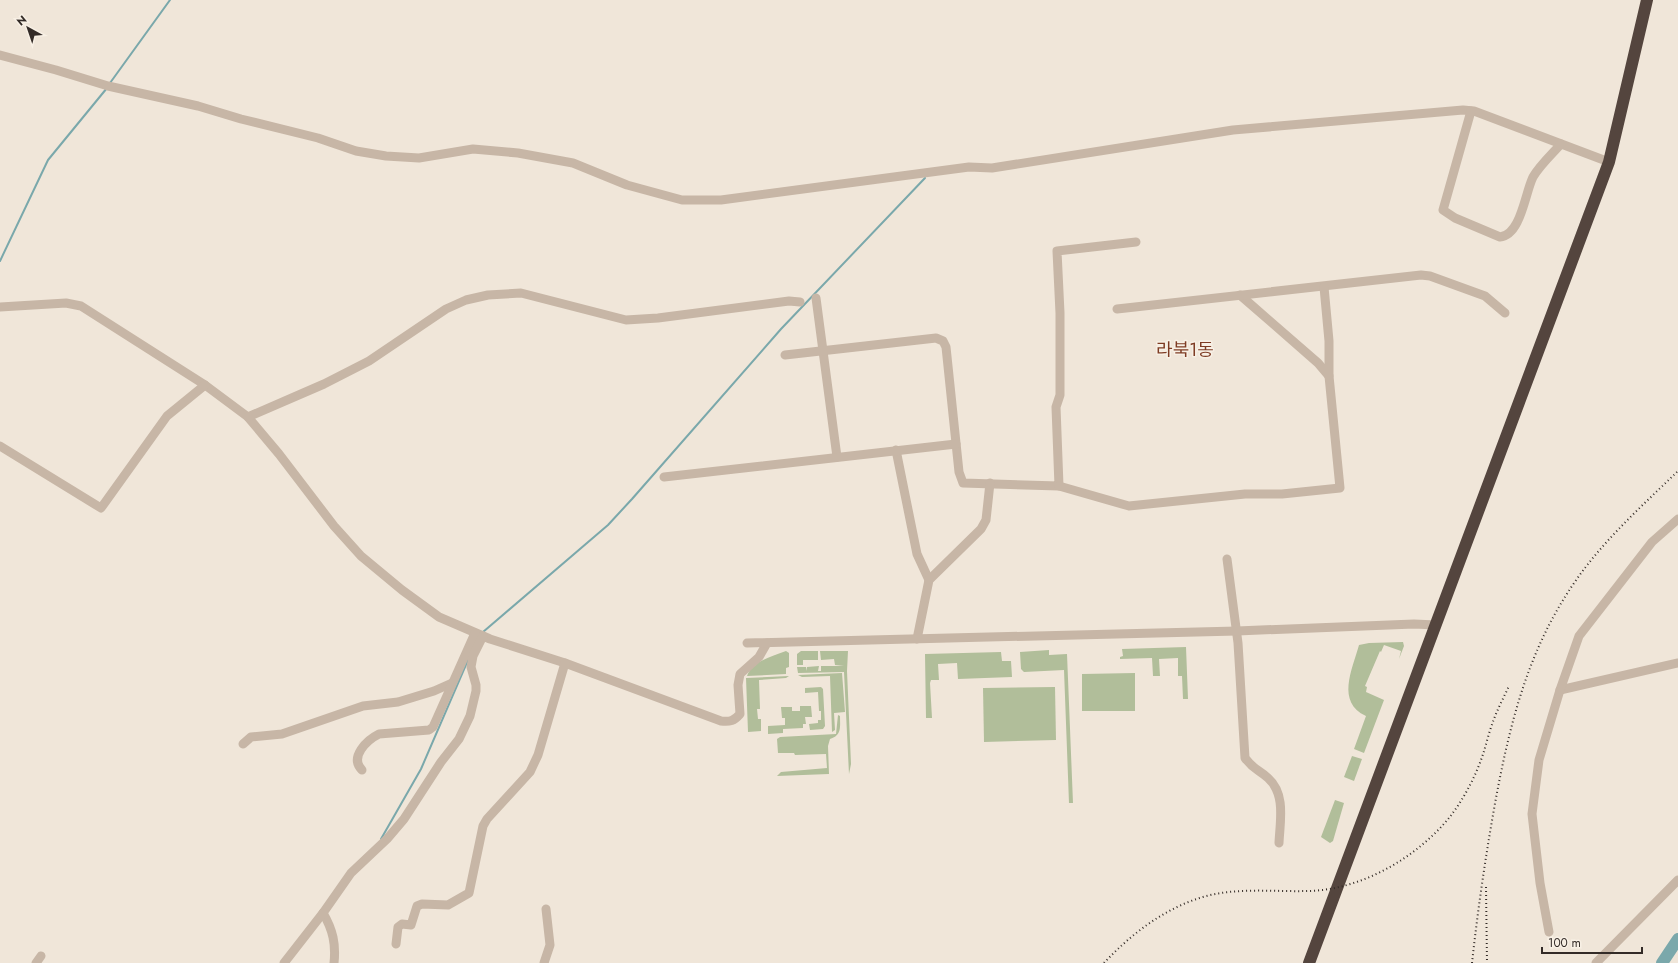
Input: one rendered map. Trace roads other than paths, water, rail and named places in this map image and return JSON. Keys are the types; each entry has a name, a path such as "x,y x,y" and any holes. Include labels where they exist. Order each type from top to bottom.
{"highway":[{"path":"1309,963 1609,162 1647,0"}],"street":[{"path":"0,55 108,86 198,106 241,119 318,138 356,151 386,156 419,158 473,149 544,156 586,167 627,185 658,194 697,201 721,200 969,167 992,168 1232,130 1463,110 1471,111 1609,162"},
{"path":"1471,111 1443,210 1455,218 1500,237 1505,237 1514,228 1533,178 1561,144"},
{"path":"1059,486 1056,408 1060,395 1060,313 1057,251 1136,242"},
{"path":"1117,309 1421,275 1430,276 1485,296 1505,313"},
{"path":"784,355 936,338 940,339 946,347 959,472 964,483 1059,486 1129,506 1245,494 1282,494 1340,488 1329,376 1329,341 1324,287"},
{"path":"248,418 337,378 369,361 446,309 457,303 473,298 521,293 626,320 658,318 790,301 800,302"},
{"path":"1240,295 1318,362 1329,376"},
{"path":"816,298 838,457"},
{"path":"0,307 66,303 81,306 205,385 248,418 279,454 334,526 361,556 402,590 439,617 479,635 565,663 721,720 728,721 736,719 740,714 741,706 738,685 740,674 759,657 767,643"},
{"path":"0,446 101,508 167,416 205,385"},
{"path":"664,477 956,444"},
{"path":"896,450 917,554 929,580"},
{"path":"917,639 929,580 981,529 986,520 990,483"},
{"path":"1549,932 1540,883 1532,814 1539,760 1560,690 1579,636 1652,542 1678,519"},
{"path":"1227,559 1237,631 1245,758 1252,768 1269,778 1277,789 1281,800 1279,842"},
{"path":"747,643 1237,631 1414,624 1436,625"},
{"path":"362,770 358,760 360,751 373,737 379,734 429,730 432,727 452,683 479,635"},
{"path":"284,963 323,913 351,873 387,839 404,819 441,762 459,739 470,716 476,691 476,685 471,667 479,635"},
{"path":"396,944 398,927 402,924 411,925 417,906 422,904 448,905 469,893 483,826 487,819 530,772 538,755 565,663"},
{"path":"1560,690 1678,663"},
{"path":"243,744 251,737 282,734 363,706 398,702 434,691 452,683"},
{"path":"1596,963 1678,880"},
{"path":"544,963 550,945 546,909"},
{"path":"323,913 333,934 335,944 334,963"}],"waterway":[{"path":"110,83 170,0"},
{"path":"0,261 48,160 107,88"},
{"path":"483,632 608,525 781,329 925,178"},
{"path":"381,839 421,769 468,660"},
{"path":"1662,963 1678,939"}],"railway":[{"path":"1472,963 1486,860 1502,768 1516,711 1535,655 1547,628 1579,576 1626,521 1678,471"},
{"path":"1104,963 1114,952 1149,923 1175,908 1203,897 1242,891 1308,891 1328,889 1348,885 1367,878 1404,858 1436,833 1460,803 1478,768 1494,719 1509,686"},
{"path":"1486,887 1487,963"}],"district":[{"name":"라북1동","path":"1185,350"}]}
